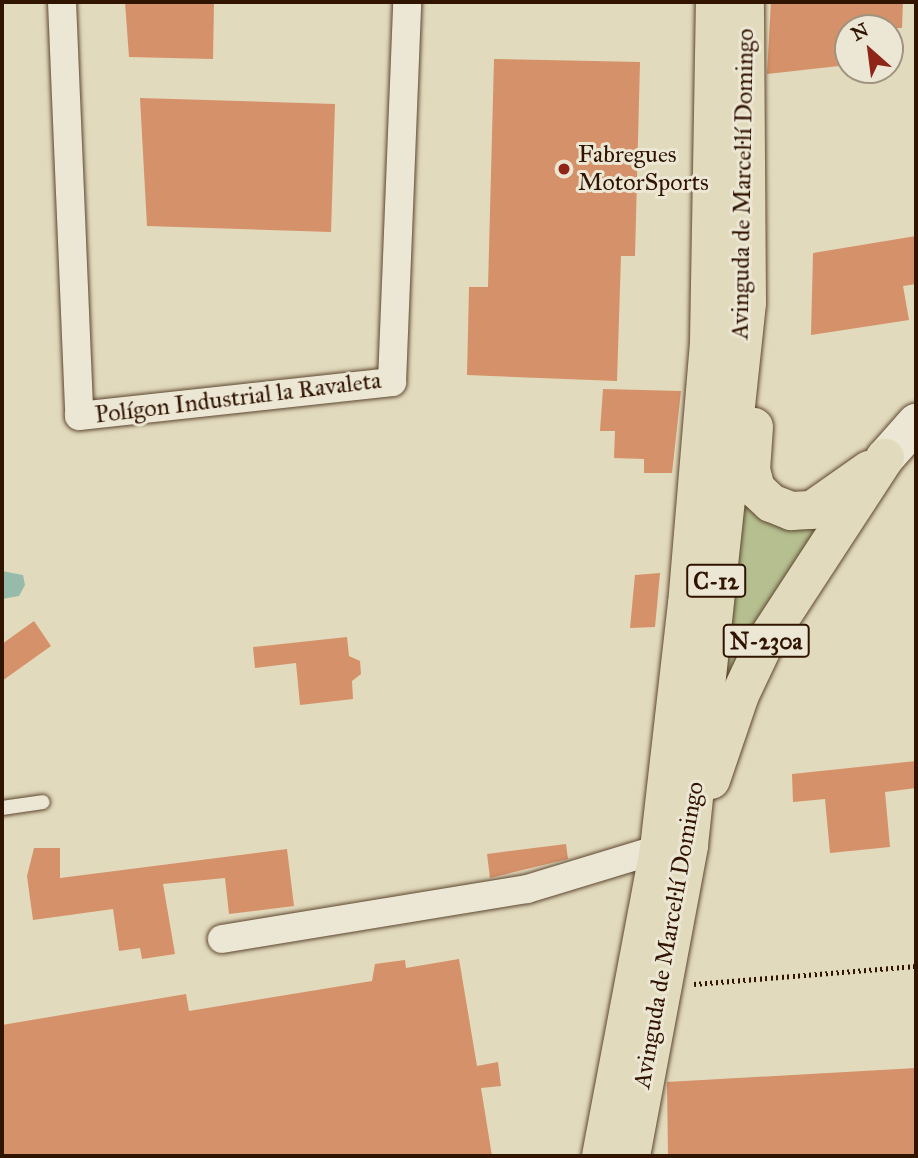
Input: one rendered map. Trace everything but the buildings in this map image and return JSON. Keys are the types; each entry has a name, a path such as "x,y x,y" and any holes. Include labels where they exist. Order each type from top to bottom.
{"main road":[{"name":"C-12","path":"601,1156 674,847 687,605 709,342 715,2"},
{"name":"Avinguda de Marcel·lí Domingo","path":"631,1156 662,986 674,847 747,303 745,2"},
{"name":"N-230a","path":"747,303 755,402 751,470 757,489 771,503 791,511 812,510 885,458"},
{"name":"N-230a","path":"674,847 765,642 885,458"}],"street":[{"name":"Polígon Industrial la Ravaleta","path":"62,2 79,416 392,382 407,2"},
{"name":"N-230a","path":"885,458 916,423"},
{"path":"222,939 527,889 674,847"}],"lane":[{"path":"2,808 43,802"}],"path":[{"path":"662,986 916,966"}],"shaded area":[{"path":"740,477 753,502 854,492 709,753"},
{"path":"2,571 23,575 25,585 19,596 2,599"}],"place":[{"name":"Fabregues MotorSports","path":"564,169"}]}
